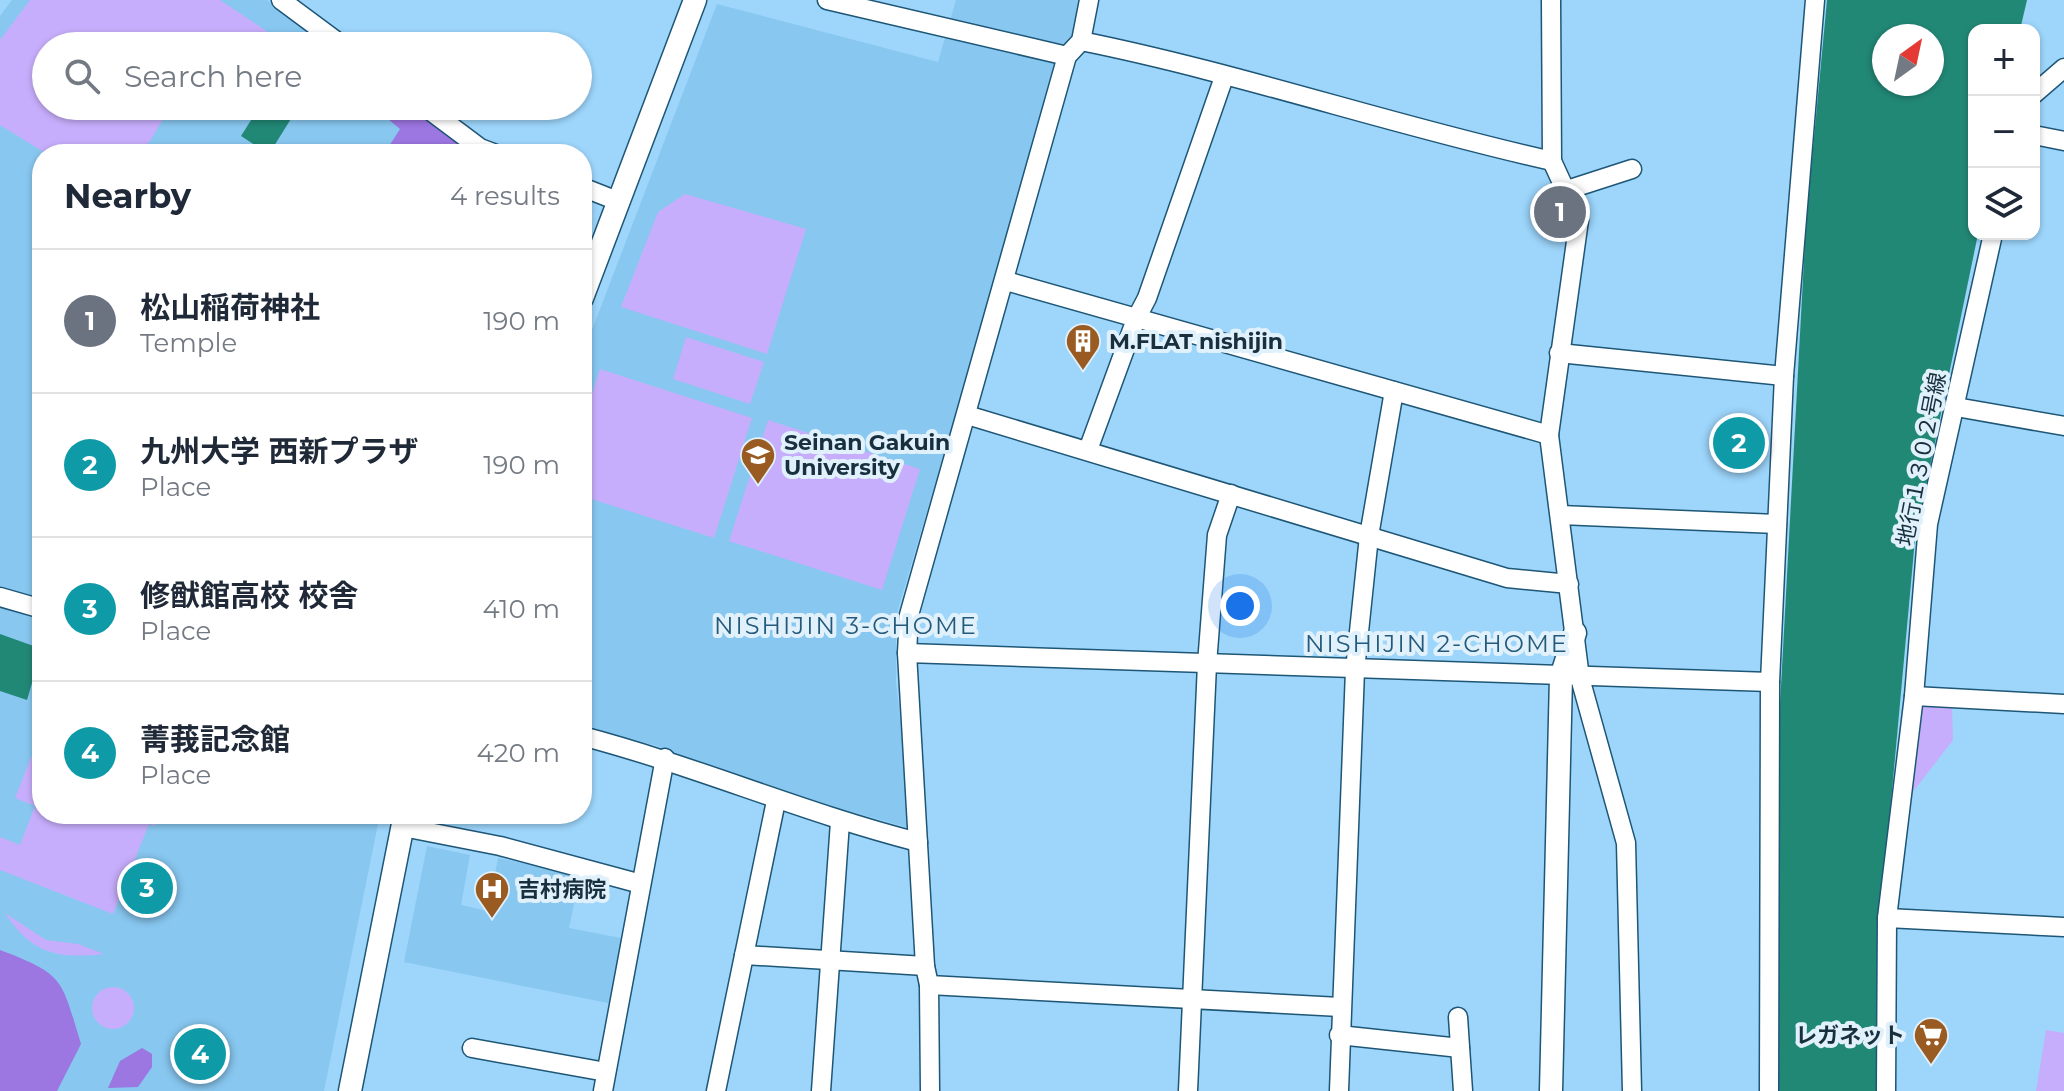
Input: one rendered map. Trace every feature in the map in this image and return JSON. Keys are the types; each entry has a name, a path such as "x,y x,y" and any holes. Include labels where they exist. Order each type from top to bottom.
{"street":[{"path":"281,0 324,32"},
{"path":"592,273 695,0"},
{"path":"827,0 1067,56"},
{"path":"930,1091 929,985 925,966 907,653 909,615 1006,281 1067,56 1081,41 1089,0"},
{"path":"1551,0 1552,161 1579,220 1549,435 1575,633 1551,1091"},
{"path":"1769,1091 1770,682 1784,376 1815,0"},
{"path":"1081,41 1142,53 1552,161"},
{"path":"2040,89 2064,68"},
{"path":"1088,450 1136,319 1147,298 1224,77"},
{"path":"443,120 475,144"},
{"path":"2040,136 2064,141"},
{"path":"1567,190 1632,169"},
{"path":"592,191 620,202"},
{"name":"地行１３０２号線","path":"1886,1091 1887,918 1914,696 1928,524 1992,240"},
{"path":"1006,281 1549,435"},
{"path":"1559,353 1784,376"},
{"path":"1339,1091 1355,670 1369,536 1394,391"},
{"path":"1956,407 2064,426"},
{"path":"967,415 1507,578 1569,584"},
{"path":"1188,1091 1207,664 1217,535 1231,494"},
{"path":"1560,515 1777,524"},
{"path":"0,597 32,606"},
{"path":"907,653 1571,678 1770,682"},
{"path":"1571,678 1626,843 1632,1091"},
{"path":"1914,696 2064,704"},
{"path":"592,739 665,758 840,822 918,842"},
{"path":"472,1048 605,1082 665,758"},
{"path":"716,1091 776,801"},
{"path":"821,1091 840,822"},
{"path":"350,1091 403,824"},
{"path":"416,824 641,884"},
{"path":"1887,918 2064,927"},
{"path":"744,955 925,966"},
{"path":"929,985 1194,1002 1340,1007"},
{"path":"1458,1017 1463,1091"},
{"path":"1339,1035 1460,1048"}],"shaded area":[{"path":"12,0 267,0 311,32 32,32 32,120 430,120 461,144 32,144 32,596 0,588 0,16"},
{"path":"30,0 220,0 268,32 32,32 32,120 163,120 148,144 32,145 0,125 0,40"},
{"name":"Seinan Gakuin University","path":"956,0 1083,0 1076,37 1058,67 896,616 896,683 913,829 774,790 654,745 592,729 592,330 717,4 938,62"},
{"path":"1827,0 2027,0 2021,24 1968,24 1968,240 1977,240 1915,539 1880,922 1878,1091 1777,1091 1780,705 1806,223"},
{"path":"251,120 290,120 275,144 253,144 241,136"},
{"path":"389,120 431,120 464,144 390,144 400,129"},
{"path":"685,194 806,229 767,354 621,307 658,212"},
{"path":"686,337 764,362 750,404 673,379"},
{"path":"600,369 752,418 714,538 592,499 592,393"},
{"path":"768,420 920,469 882,590 729,541"},
{"path":"0,605 32,614 32,824 378,824 324,1091 0,1091"},
{"path":"0,634 32,645 32,683 27,700 0,691"},
{"path":"1919,704 1952,706 1953,740 1912,793"},
{"path":"31,757 32,757 32,805 15,798"},
{"path":"32,814 32,824 149,824 113,914 0,870 0,837 20,845"},
{"name":"吉村病院","path":"427,846 470,855 461,905 488,911 498,858 580,875 569,928 626,939 613,1004 404,962"},
{"path":"5,913 46,940 78,944 104,954 72,955 47,951 25,937"},
{"path":"0,950 38,966 58,982 64,992 81,1044 57,1091 0,1091"},
{"path":"113,987 128,993 134,1008 128,1023 113,1029 98,1023 92,1008 98,993"},
{"path":"2046,1030 2064,1033 2064,1091 2036,1091"},
{"path":"142,1048 152,1054 152,1067 138,1087 108,1088 120,1061"}],"place":[{"name":"松山稲荷神社","path":"1560,212"},
{"name":"M.FLAT nishijin","path":"1083,372"},
{"name":"九州大学 西新プラザ","path":"1739,443"},
{"name":"Seinan Gakuin University","path":"758,486"},
{"name":"修猷館高校 校舎","path":"147,888"},
{"name":"吉村病院","path":"492,920"},
{"name":"菁莪記念館","path":"200,1054"},
{"name":"レガネット","path":"1931,1066"}],"district":[{"name":"NISHIJIN 3-CHOME","path":"846,626"},
{"name":"NISHIJIN 2-CHOME","path":"1437,644"}]}
